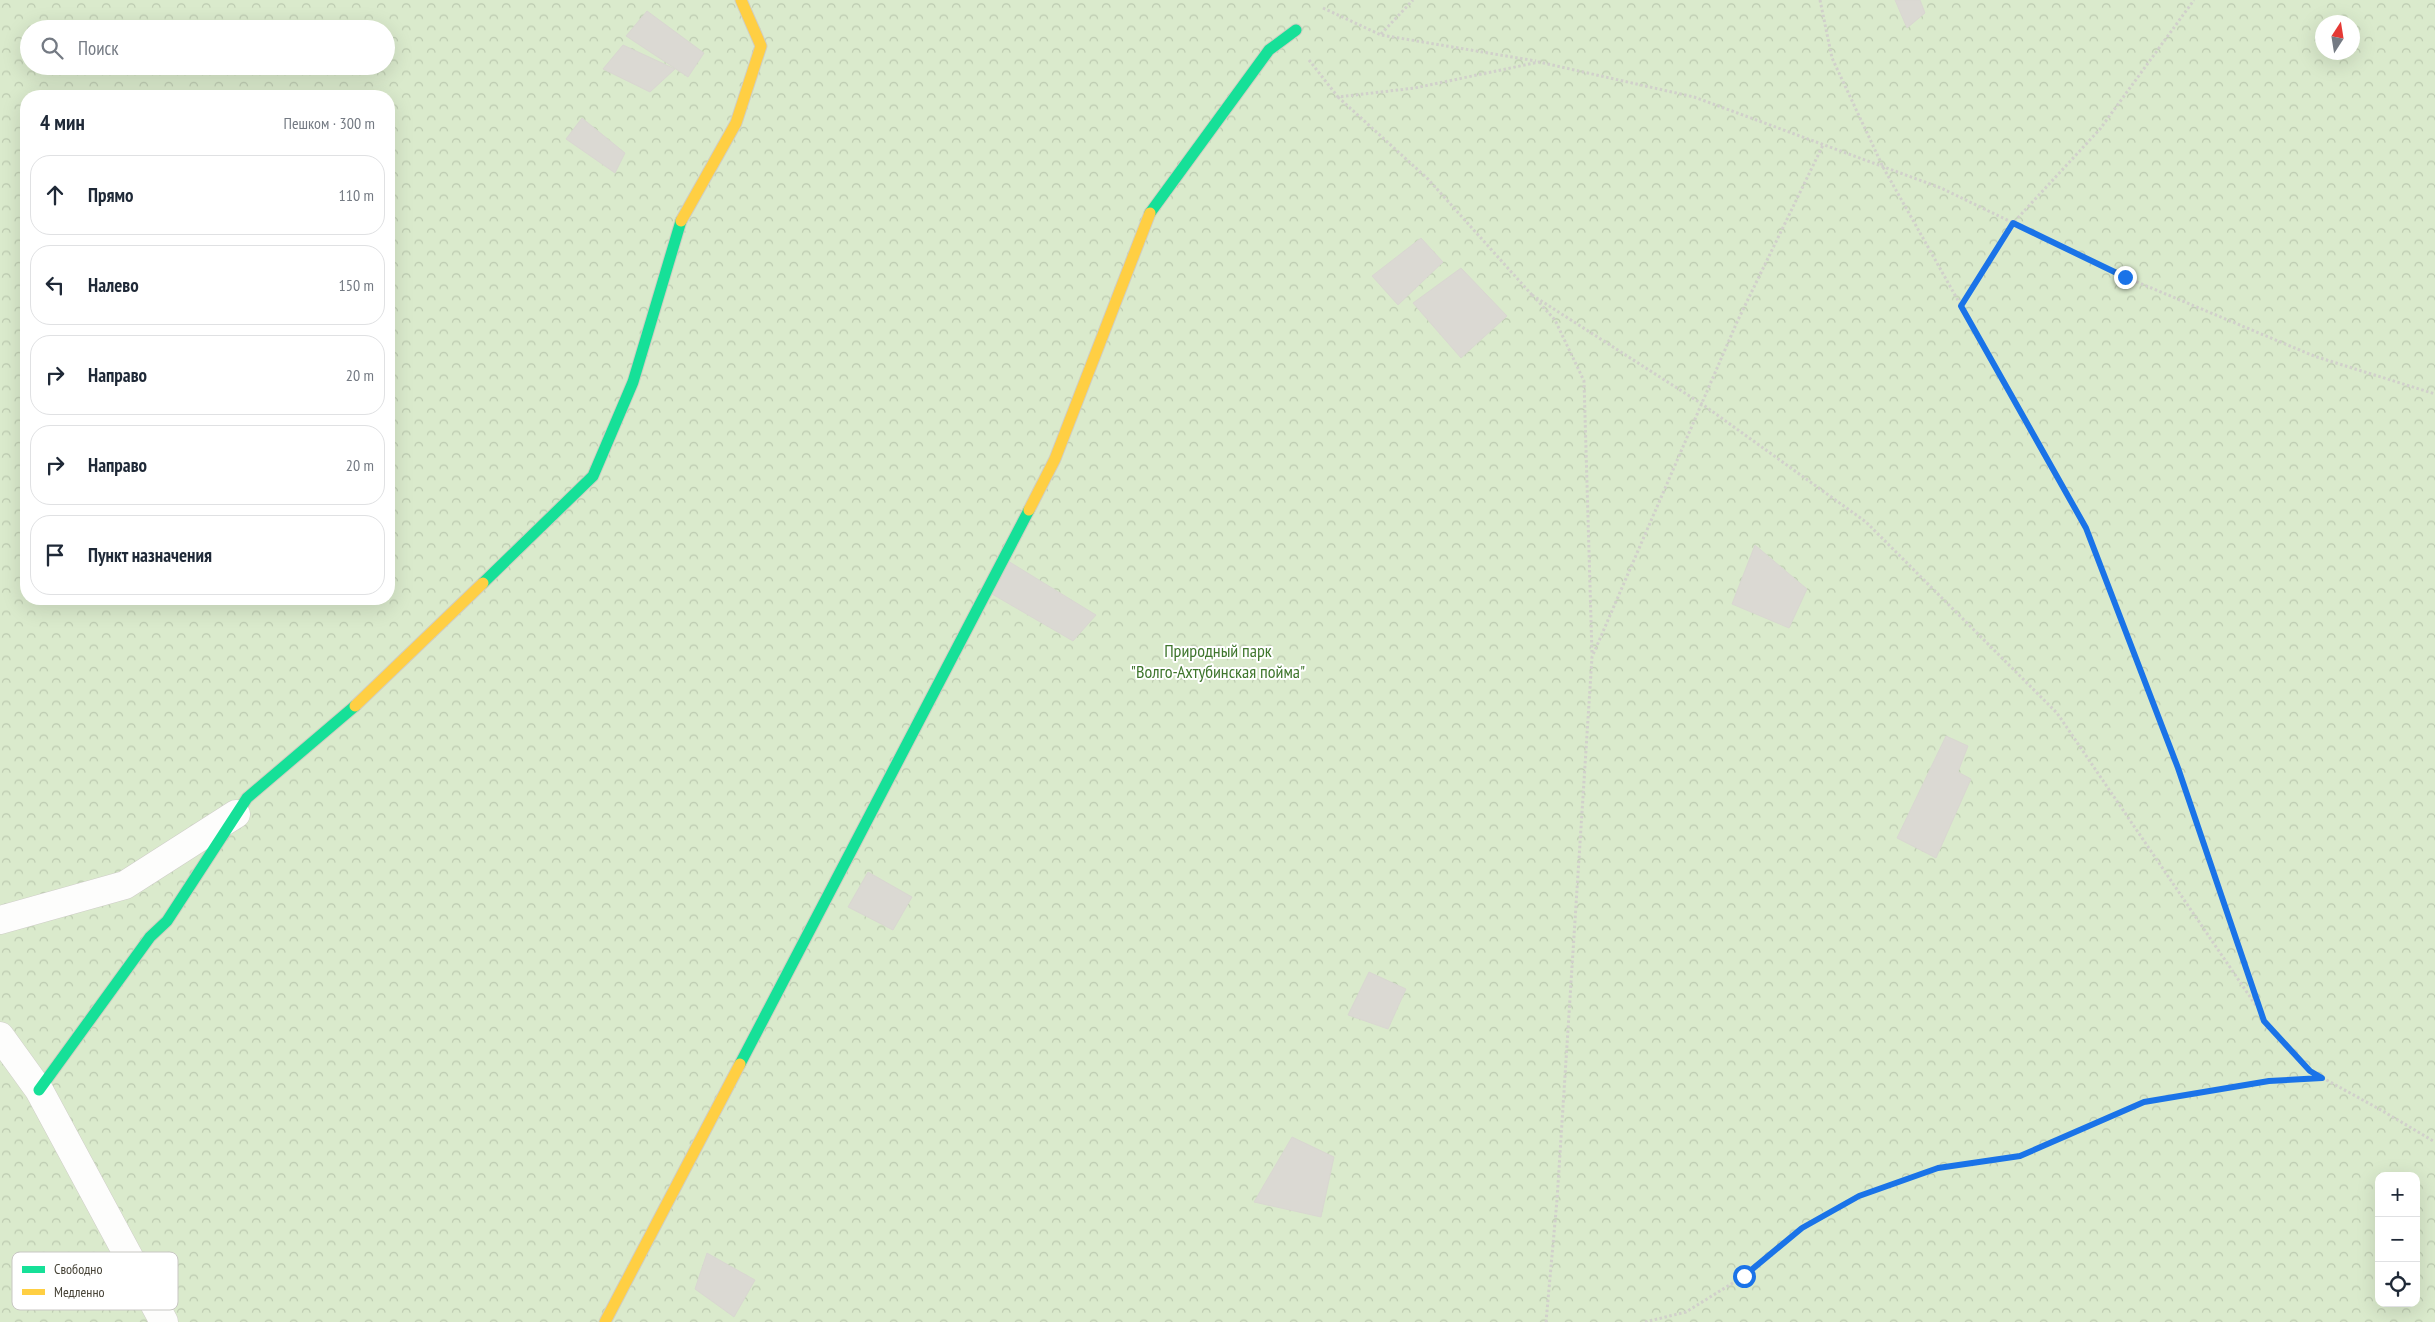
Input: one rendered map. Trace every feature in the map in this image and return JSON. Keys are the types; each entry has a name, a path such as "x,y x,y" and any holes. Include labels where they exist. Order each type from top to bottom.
{"street":[{"path":"39,1090 150,937 167,921 247,798 371,692 593,476 633,382 681,221 736,123 761,46 741,0"},
{"path":"605,1322 1056,460 1150,215 1269,50 1296,30"},
{"path":"0,920 125,885 236,814"},
{"path":"0,1036 39,1090 126,1252"},
{"path":"158,1310 164,1322"}],"path":[{"path":"1381,35 1413,0"},
{"path":"1820,0 1832,58 1883,167 2086,528 2178,768 2264,1021 2310,1071 2382,1110 2435,1142"},
{"path":"1961,306 2013,223 2100,129 2194,0"},
{"path":"1321,8 1381,35 1539,62 1694,97 1941,188 2125,277 2314,356 2435,394"},
{"path":"1296,30 1307,58 1338,96 1428,179 1555,320 1584,382 1592,657 1558,1190 1546,1322"},
{"path":"1338,96 1415,88 1539,62"},
{"path":"1592,657 1737,322 1822,145"},
{"path":"1532,295 1702,404 1866,522 2057,714 2260,1011"},
{"path":"1644,1322 1686,1312 1744,1276 1802,1228 1859,1196 1938,1168 2020,1156 2144,1102 2269,1081 2322,1078"}],"green space":[{"name":"Природный парк \"Волго-Ахтубинская пойма\"","path":"0,0 2435,0 2435,1322 0,1322"}],"building":[{"path":"1895,0 1920,0 1925,13 1907,28"},
{"path":"647,11 704,53 688,77 626,36"},
{"path":"623,45 675,69 650,92 603,69"},
{"path":"582,118 625,153 615,173 566,139"},
{"path":"1421,238 1443,262 1398,305 1372,276"},
{"path":"1461,268 1507,316 1461,358 1413,303"},
{"path":"1755,545 1807,589 1789,628 1732,604"},
{"path":"1008,561 1096,615 1073,641 992,594"},
{"path":"1946,736 1968,746 1958,772 1971,779 1936,858 1897,838"},
{"path":"868,872 912,897 893,930 848,907"},
{"path":"1369,972 1406,989 1388,1029 1348,1015"},
{"path":"1292,1137 1334,1157 1321,1217 1254,1202"},
{"path":"707,1253 755,1280 734,1317 695,1289"}],"traffic: fast":[{"path":"1150,213 1269,50 1296,30"},
{"path":"483,583 593,476 633,382 681,221"},
{"path":"740,1064 1029,510"},
{"path":"39,1090 150,937 167,921 247,798 355,706"}],"traffic: slow":[{"path":"681,221 736,123 761,46 741,0"},
{"path":"1029,510 1055,459 1150,213"},
{"path":"355,706 483,583"},
{"path":"605,1322 740,1064"}],"route":[{"path":"1744,1276 1802,1228 1859,1196 1938,1168 2020,1156 2144,1102 2269,1081 2322,1078 2310,1071 2264,1021 2178,768 2086,528 1961,306 2013,223 2125,277"}]}
